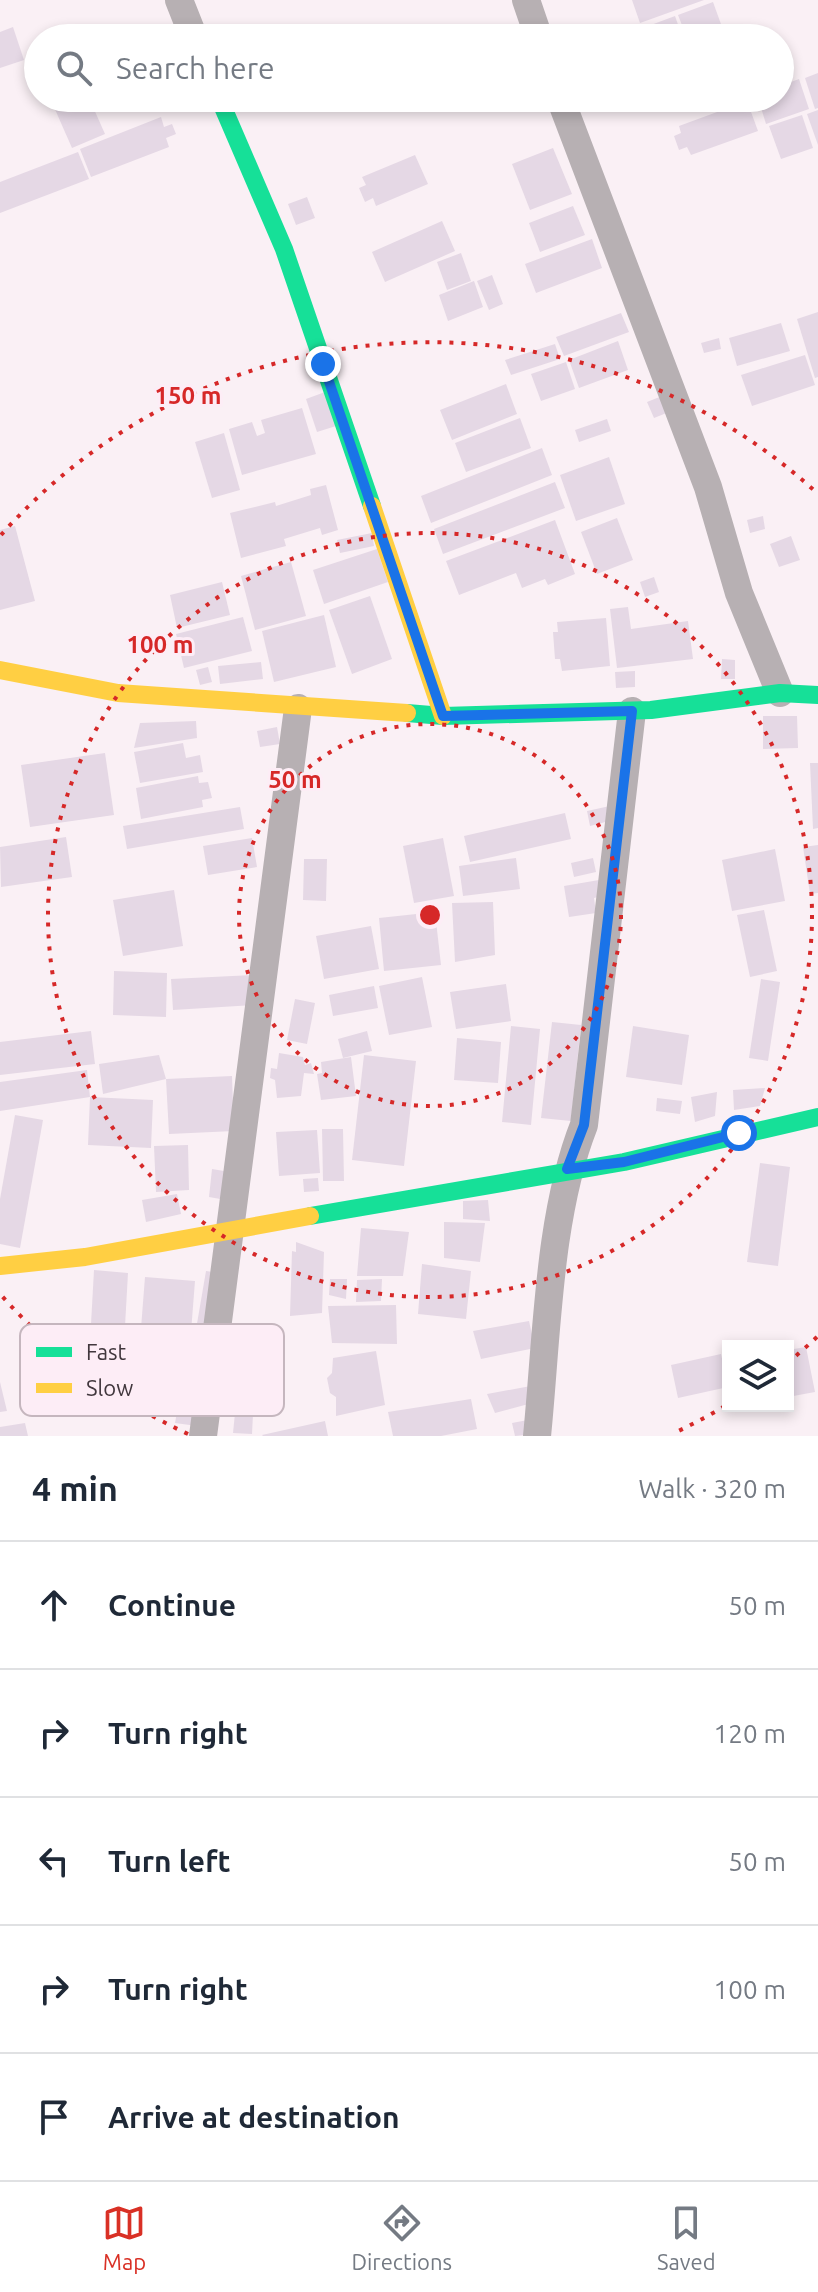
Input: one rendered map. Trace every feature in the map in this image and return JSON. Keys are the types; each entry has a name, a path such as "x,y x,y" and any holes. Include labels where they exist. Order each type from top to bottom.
{"street":[{"path":"179,0 188,24"},
{"path":"526,0 534,24"},
{"path":"225,112 284,249 443,716"},
{"path":"565,112 708,487 739,593 780,693"},
{"path":"0,670 118,693 443,716 632,711 780,693 818,695"},
{"path":"219,1324 298,708"},
{"path":"537,1436 549,1302 567,1169 584,1125 632,711"},
{"path":"0,1266 85,1257 567,1169 624,1162 818,1117"},
{"path":"203,1436 206,1416"}],"building":[{"path":"632,0 704,0 640,23"},
{"path":"713,2 721,24 682,24 678,15"},
{"path":"675,16 678,24 654,24"},
{"path":"13,27 24,60 0,68 0,32"},
{"path":"818,73 818,108 815,109 805,78"},
{"path":"799,79 809,109 766,124 762,112 794,112 794,81"},
{"path":"818,110 818,145 807,114"},
{"path":"56,112 95,112 105,134 72,148"},
{"path":"717,112 751,112 758,131 691,155 687,147 679,150 674,136 681,133 679,126"},
{"path":"802,115 813,148 781,159 769,126"},
{"path":"161,117 164,127 172,124 176,134 166,138 169,147 91,177 80,149"},
{"path":"553,148 572,194 530,210 512,164"},
{"path":"78,152 89,179 0,213 0,182"},
{"path":"415,155 428,184 376,206 373,198 365,202 359,188 366,185 362,177"},
{"path":"307,197 315,218 296,225 288,204"},
{"path":"573,206 585,235 540,252 529,223"},
{"path":"442,221 455,251 385,282 372,252"},
{"path":"592,239 602,268 536,293 525,264"},
{"path":"461,253 471,281 447,290 437,262"},
{"path":"492,275 503,304 489,310 477,281"},
{"path":"474,281 483,307 448,321 439,295"},
{"path":"818,312 818,377 815,378 797,319"},
{"path":"621,313 629,332 564,356 556,337"},
{"path":"781,323 790,351 737,366 729,338"},
{"path":"719,338 721,349 704,353 701,343"},
{"path":"618,341 628,370 579,388 569,360"},
{"path":"555,344 560,359 511,375 505,360"},
{"path":"805,355 815,385 752,406 741,375"},
{"path":"566,362 575,389 541,401 531,374"},
{"path":"506,384 517,414 452,440 440,410"},
{"path":"325,392 336,426 317,432 306,399"},
{"path":"667,394 674,410 654,418 647,402"},
{"path":"302,408 316,454 242,475 229,429 252,422 257,436 265,433 261,420"},
{"path":"520,418 531,448 466,472 455,443"},
{"path":"607,419 611,431 579,442 575,430"},
{"path":"224,433 240,490 212,498 195,442"},
{"path":"542,448 552,475 431,523 421,496"},
{"path":"609,457 625,504 576,521 560,475"},
{"path":"555,482 565,508 443,554 434,529"},
{"path":"326,485 338,530 322,535 320,528 284,539 286,546 241,558 230,513 275,502 276,506 311,495 310,489"},
{"path":"763,516 765,529 750,533 747,520"},
{"path":"617,518 633,560 597,574 581,532"},
{"path":"555,520 575,574 548,585 545,579 522,588 516,573 459,595 446,561"},
{"path":"15,526 35,601 0,610 0,530"},
{"path":"372,533 374,546 340,553 337,540"},
{"path":"791,536 800,560 779,567 770,544"},
{"path":"377,549 388,582 324,604 313,570"},
{"path":"291,562 306,616 255,630 241,576"},
{"path":"654,577 659,592 645,597 640,582"},
{"path":"222,582 230,615 177,628 170,595"},
{"path":"370,596 392,659 352,674 329,610"},
{"path":"628,607 631,629 688,621 693,659 617,668 610,609"},
{"path":"324,615 336,667 274,682 262,631"},
{"path":"243,617 252,651 184,668 176,634"},
{"path":"606,618 610,666 562,671 560,659 555,659 553,632 558,632 557,622"},
{"path":"722,659 735,660 735,679 721,679"},
{"path":"261,662 263,679 220,684 218,666"},
{"path":"208,667 212,682 200,685 196,670"},
{"path":"635,671 635,687 616,688 615,672"},
{"path":"763,716 797,716 798,748 763,749"},
{"path":"196,721 197,738 134,748 140,723"},
{"path":"277,727 280,744 260,747 257,731"},
{"path":"183,743 186,758 200,755 203,772 140,783 134,752"},
{"path":"105,753 114,815 30,827 21,765"},
{"path":"810,763 818,763 818,828 813,829"},
{"path":"198,776 199,783 208,782 212,798 202,800 203,807 141,819 136,788"},
{"path":"610,806 613,820 590,826 587,811"},
{"path":"240,807 244,829 127,849 123,826"},
{"path":"565,813 571,839 470,862 464,836"},
{"path":"66,837 72,877 1,887 0,847"},
{"path":"252,838 257,867 208,875 203,846"},
{"path":"443,838 454,896 414,903 403,846"},
{"path":"818,845 818,893 810,894 803,847"},
{"path":"775,849 785,901 732,911 722,860"},
{"path":"516,858 520,889 463,896 459,866"},
{"path":"593,858 596,872 574,877 571,863"},
{"path":"304,859 327,859 326,901 303,900"},
{"path":"599,880 602,896 594,898 596,913 569,917 564,886"},
{"path":"174,890 183,946 123,956 113,900"},
{"path":"493,902 495,955 455,962 452,903"},
{"path":"764,910 777,971 750,977 737,915"},
{"path":"435,912 441,965 384,971 379,918"},
{"path":"371,926 379,969 324,979 316,936"},
{"path":"114,971 167,973 166,1017 113,1015"},
{"path":"253,975 254,1005 173,1010 171,979"},
{"path":"422,977 432,1027 389,1035 379,986"},
{"path":"761,979 780,982 768,1061 749,1058"},
{"path":"506,984 511,1021 456,1029 450,992"},
{"path":"374,986 378,1008 333,1016 329,995"},
{"path":"295,999 315,1003 307,1044 287,1040"},
{"path":"552,1022 581,1025 571,1121 541,1118"},
{"path":"511,1026 540,1029 531,1125 502,1122"},
{"path":"633,1026 689,1035 682,1085 626,1077"},
{"path":"91,1031 95,1064 0,1075 0,1042"},
{"path":"367,1031 372,1051 343,1058 338,1039"},
{"path":"457,1038 501,1042 498,1083 454,1080"},
{"path":"279,1053 303,1057 305,1065 311,1063 314,1074 304,1073 301,1096 277,1098 275,1080 270,1078 271,1068 277,1069"},
{"path":"159,1055 166,1079 103,1094 99,1064"},
{"path":"364,1055 416,1061 404,1166 352,1160"},
{"path":"351,1057 356,1096 321,1100 317,1074 322,1073 321,1062"},
{"path":"87,1070 90,1097 0,1111 0,1082"},
{"path":"232,1076 234,1131 169,1134 166,1079"},
{"path":"765,1088 760,1106 734,1110 733,1090"},
{"path":"717,1092 715,1116 695,1122 691,1097"},
{"path":"90,1097 153,1100 151,1148 88,1145"},
{"path":"657,1098 682,1101 680,1114 656,1111"},
{"path":"15,1115 43,1120 20,1248 0,1244 0,1199"},
{"path":"322,1129 343,1129 344,1181 323,1181"},
{"path":"317,1130 320,1173 279,1176 276,1132"},
{"path":"188,1145 189,1190 156,1192 154,1146"},
{"path":"760,1163 790,1167 778,1266 747,1262"},
{"path":"212,1169 230,1172 226,1200 209,1197"},
{"path":"318,1178 319,1191 304,1192 303,1179"},
{"path":"177,1194 181,1214 146,1222 142,1200"},
{"path":"488,1200 490,1221 463,1219 463,1201"},
{"path":"444,1222 485,1223 480,1262 444,1258"},
{"path":"361,1228 409,1232 403,1276 357,1276"},
{"path":"296,1242 324,1252 322,1313 290,1316 292,1251 296,1252"},
{"path":"422,1264 471,1271 466,1319 418,1314"},
{"path":"94,1270 128,1273 125,1324 91,1324"},
{"path":"206,1271 220,1273 213,1324 197,1324"},
{"path":"145,1277 195,1281 192,1324 141,1324"},
{"path":"330,1279 347,1279 346,1299 329,1295"},
{"path":"382,1279 381,1301 356,1302 357,1280"},
{"path":"396,1305 397,1344 332,1343 328,1306"},
{"path":"529,1321 535,1348 481,1359 473,1331"},
{"path":"806,1347 815,1392 794,1396 794,1349"},
{"path":"376,1351 385,1405 336,1416 336,1397 330,1393 327,1378 332,1373 333,1358"},
{"path":"721,1354 722,1388 678,1398 671,1365"},
{"path":"0,1382 7,1411 0,1412"},
{"path":"536,1385 536,1402 495,1413 487,1394"},
{"path":"471,1399 477,1429 441,1436 393,1436 388,1412"},
{"path":"176,1416 199,1416 197,1426 175,1423"},
{"path":"235,1416 253,1416 252,1434 233,1433"},
{"path":"533,1419 535,1434 515,1436 512,1423"},
{"path":"325,1421 328,1436 262,1435"},
{"path":"25,1423 28,1436 0,1436 0,1427"}],"traffic: fast":[{"path":"225,112 284,249 372,506"},
{"path":"407,713 443,716 651,710 780,693 818,695"},
{"path":"310,1216 624,1162 818,1117"}],"traffic: slow":[{"path":"372,506 443,716"},
{"path":"0,670 118,693 407,713"},
{"path":"0,1266 85,1257 310,1216"}],"route":[{"path":"323,364 443,716 632,711 584,1125 567,1169 624,1162 739,1133"}]}
